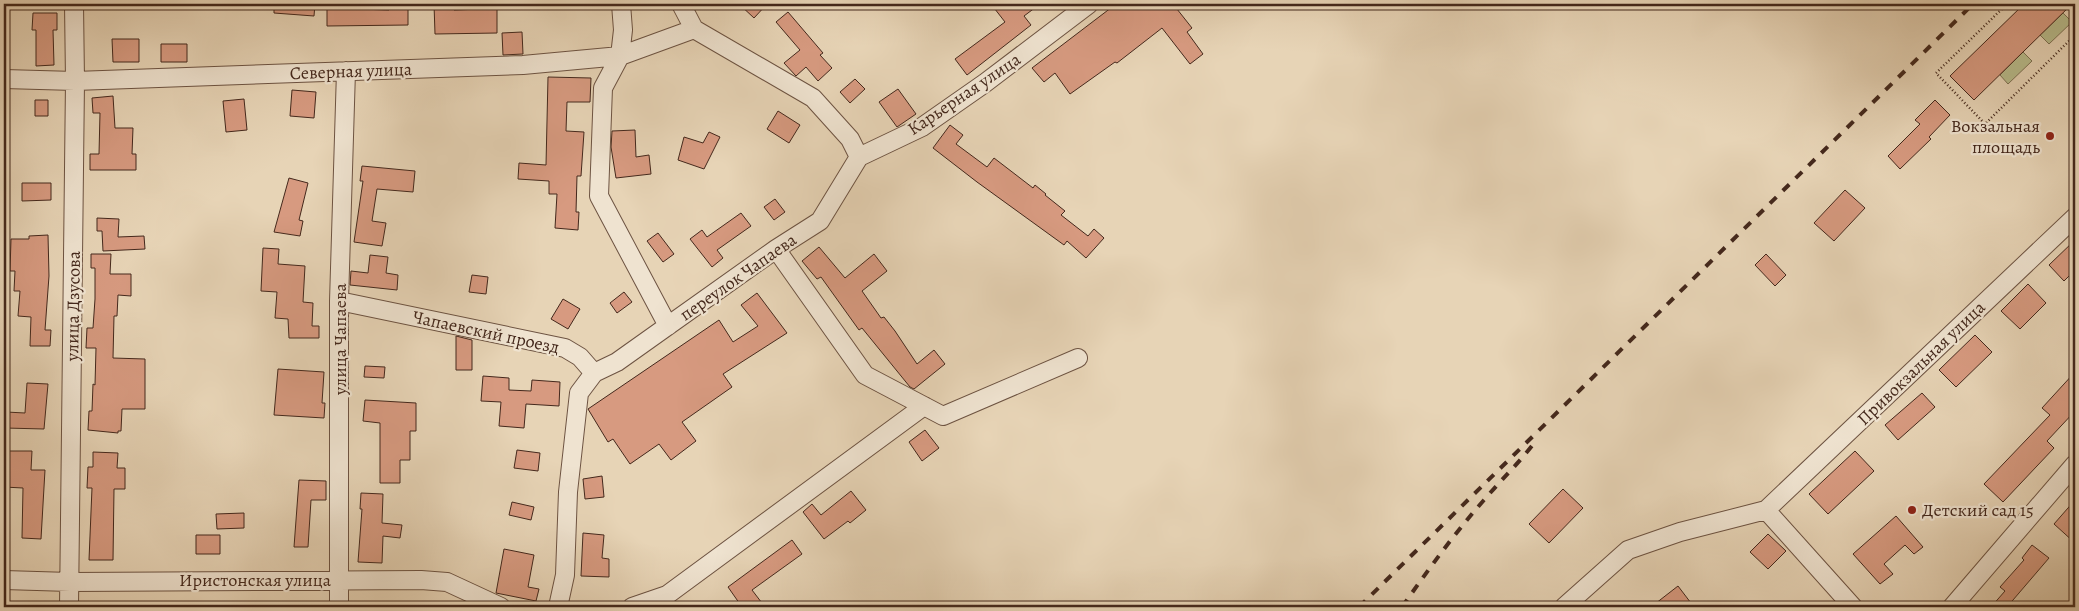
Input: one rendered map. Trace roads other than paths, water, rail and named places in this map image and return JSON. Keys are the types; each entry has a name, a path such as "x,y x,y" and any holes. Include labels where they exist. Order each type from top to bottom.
{"street":[{"name":"улица Дзусова","path":"69,607 75,81 74,4"},
{"path":"621,4 623,30 620,56 603,88 599,196 668,326"},
{"path":"681,4 694,28 814,98 850,139 859,157"},
{"name":"Карьерная улица","path":"859,157 922,127 1089,4"},
{"name":"Северная улица","path":"4,79 75,81 523,65 620,56 694,28"},
{"name":"улица Чапаева","path":"339,607 341,580 339,301 346,71"},
{"name":"переулок Чапаева","path":"594,373 617,362 776,249 820,221 859,157"},
{"name":"Привокзальная улица","path":"1564,607 1628,550 1680,532 1766,510 2075,217"},
{"path":"776,249 865,375 943,416 1078,358"},
{"name":"Чапаевский проезд","path":"339,301 565,348 580,357 594,373"},
{"path":"558,607 565,575 568,492 579,393 594,373"},
{"path":"632,607 667,595 924,406"},
{"path":"1952,607 2075,464"},
{"path":"1766,510 1853,607"},
{"name":"Иристонская улица","path":"4,580 70,582 341,580 447,582 501,607"}],"railway":[{"path":"1359,607 1973,4"},
{"path":"1402,607 1462,526 1535,442"}],"place":[{"name":"Вокзальная площадь","path":"2050,136"},
{"name":"Детский сад 15","path":"1912,510"}]}
